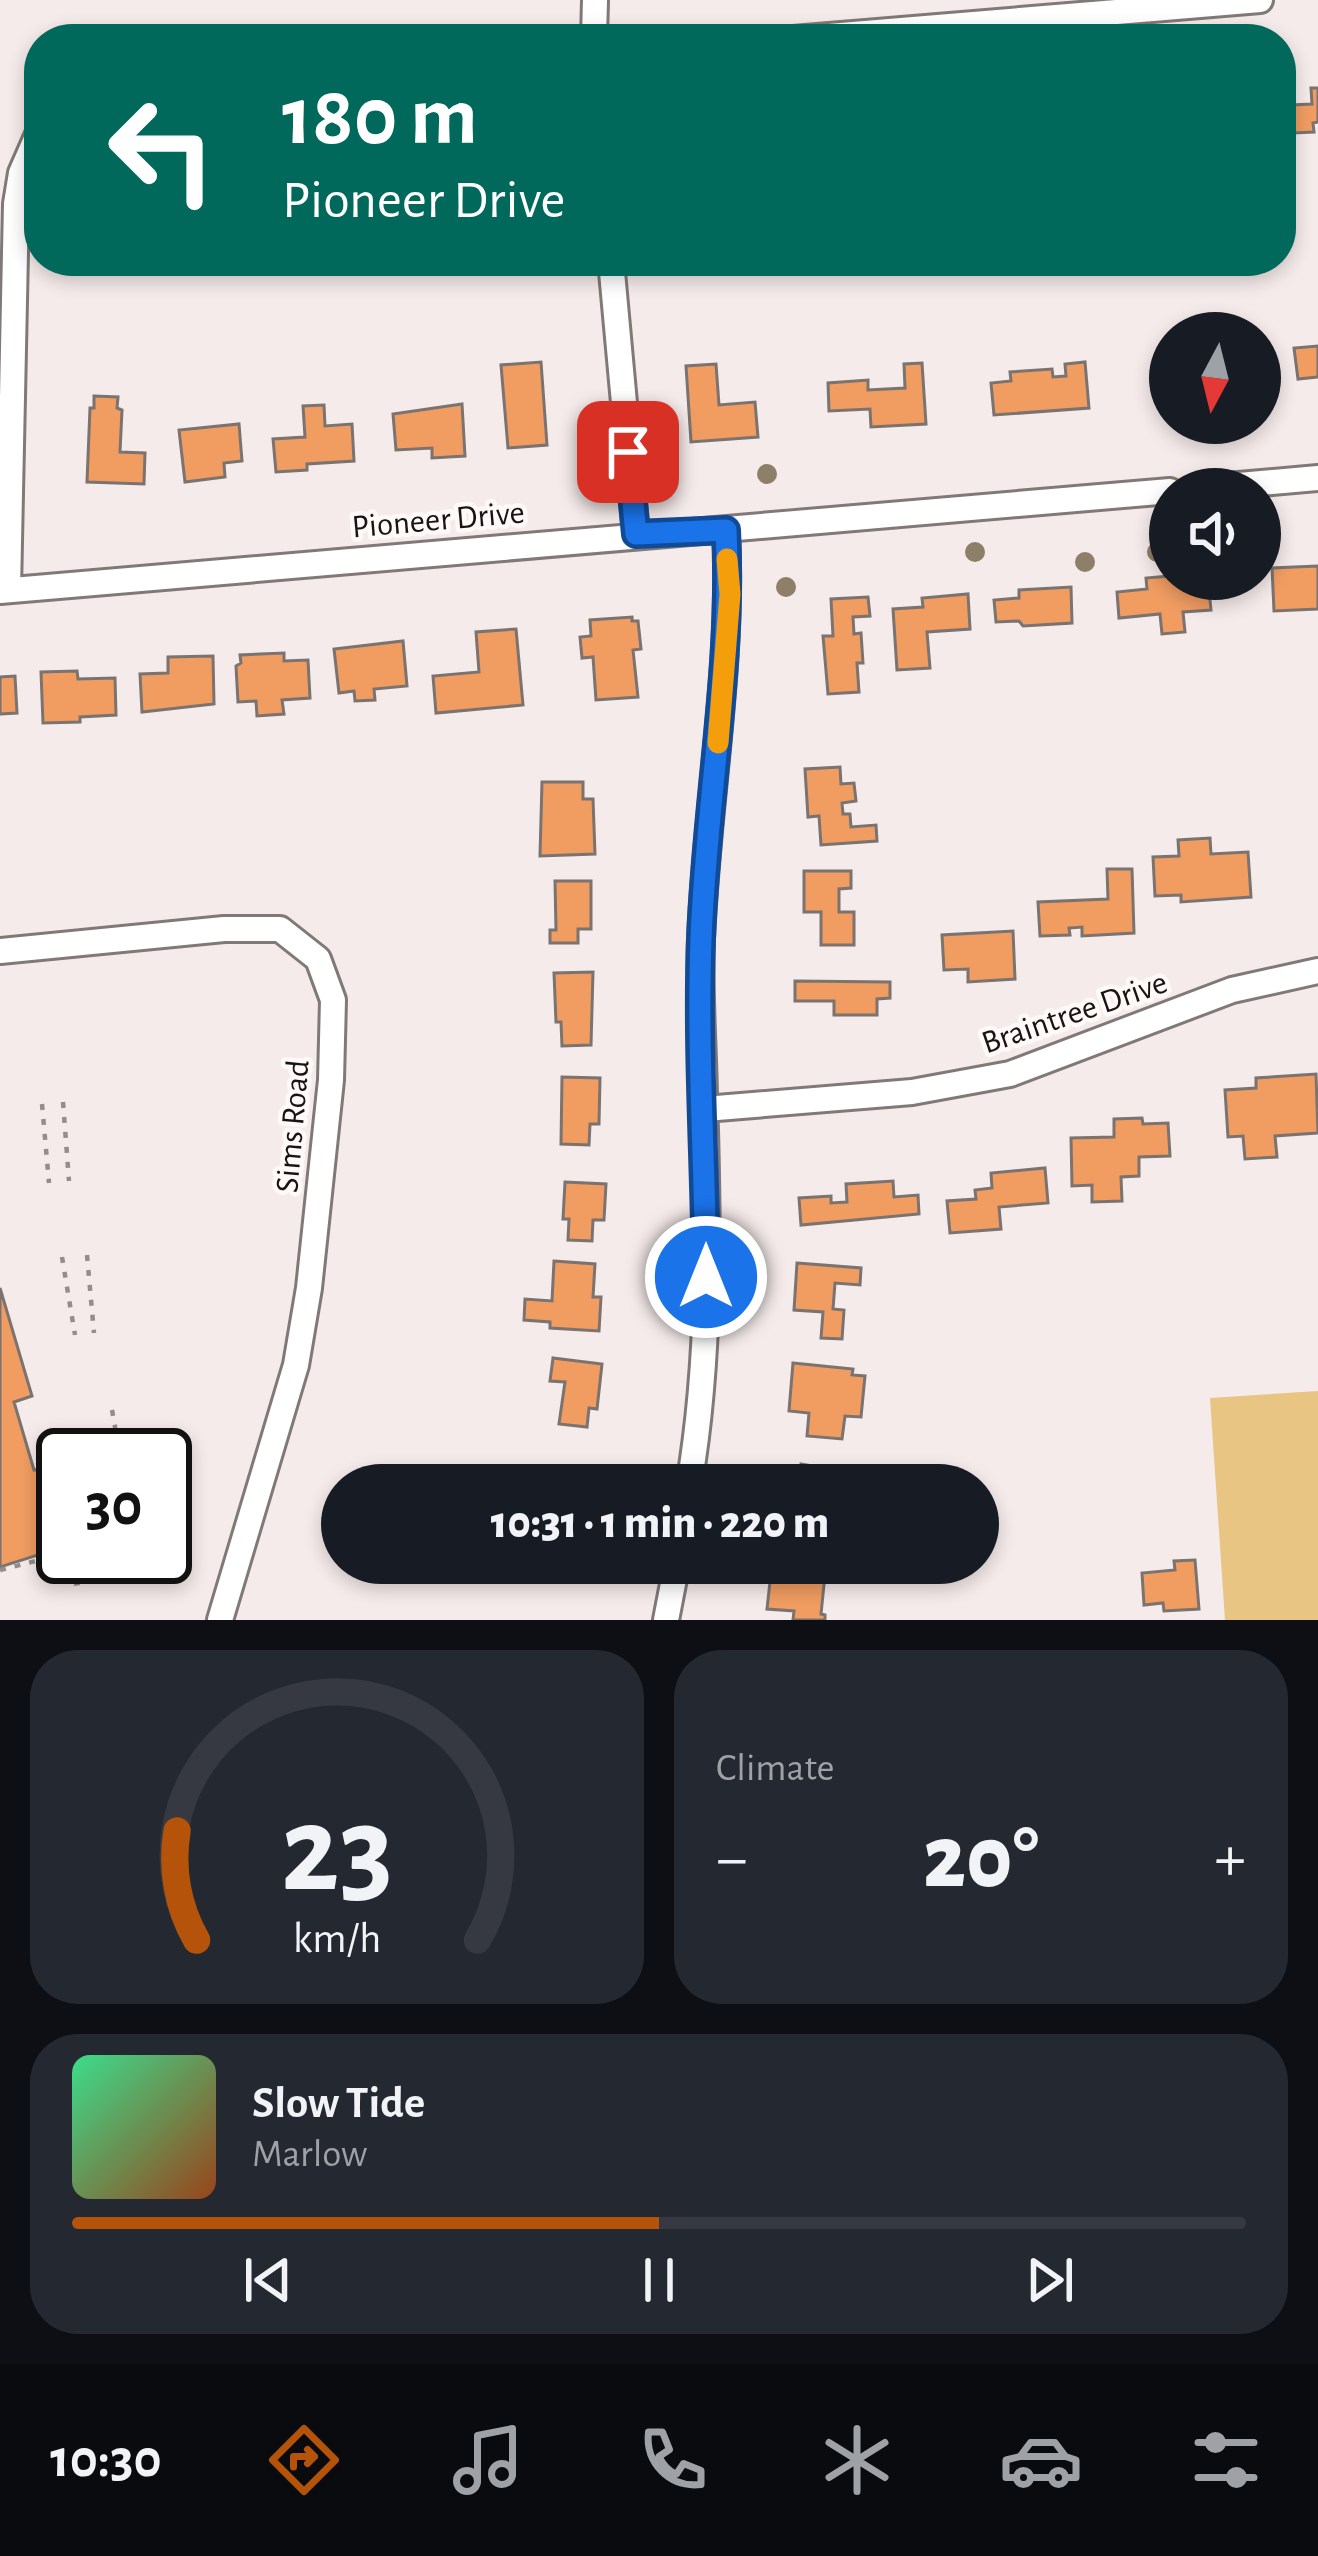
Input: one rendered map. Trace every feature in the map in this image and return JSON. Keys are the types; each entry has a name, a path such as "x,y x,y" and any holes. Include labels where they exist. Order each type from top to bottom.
{"street":[{"path":"973,24 1260,0"},
{"path":"4,590 16,204 24,166"},
{"path":"612,276 636,534"},
{"path":"1281,481 1318,478"},
{"name":"Pioneer Drive","path":"4,590 1149,493"},
{"path":"693,1464 706,1319 701,943 726,663 730,594 726,530"},
{"name":"Sims Road","path":"0,951 224,929 280,929 318,959 333,1000 331,1079 296,1365 220,1620"},
{"name":"Braintree Drive","path":"705,1109 913,1092 1010,1074 1232,990 1318,970"},
{"path":"666,1620 672,1584"}],"path":[{"path":"63,1102 69,1181"},
{"path":"42,1104 49,1183"},
{"path":"87,1255 94,1333"},
{"path":"62,1257 75,1335"},
{"path":"112,1410 115,1428"},
{"path":"0,1570 36,1561"}],"shaded area":[{"path":"1318,1391 1318,1620 1225,1620 1210,1398"}],"building":[{"path":"1311,88 1318,88 1314,132 1296,133 1296,105 1312,104"},
{"path":"1318,346 1318,377 1298,379 1294,348"},
{"path":"541,362 547,445 508,448 501,365"},
{"path":"1085,362 1089,408 994,415 991,383 1011,381 1010,372 1052,369 1053,377 1066,376 1065,364"},
{"path":"922,363 926,424 871,427 870,409 829,411 828,383 868,380 868,390 905,388 904,364"},
{"path":"716,364 719,405 755,402 758,437 691,442 686,366"},
{"path":"94,396 118,397 120,452 145,453 144,484 87,482"},
{"path":"462,404 465,456 432,458 432,448 396,450 393,414"},
{"path":"324,405 325,426 352,424 354,461 276,472 273,439 305,437 303,406"},
{"path":"239,424 242,461 224,463 225,477 185,482 179,430"},
{"path":"1318,566 1318,609 1274,611 1273,600 1281,600 1281,568"},
{"path":"1146,578 1149,600 1210,600 1211,610 1183,612 1185,632 1162,634 1160,614 1119,618 1117,592 1147,589"},
{"path":"1071,587 1072,623 1023,626 1019,621 996,622 994,600 1019,598 1019,590"},
{"path":"968,594 970,629 927,632 930,668 897,670 893,609 923,607 922,598"},
{"path":"868,597 870,616 853,617 854,634 861,633 859,692 828,694 823,636 833,636 831,599"},
{"path":"632,617 638,621 641,649 633,650 638,697 596,700 593,657 582,658 580,637 591,636 590,620"},
{"path":"516,629 523,705 436,713 433,676 479,672 476,632"},
{"path":"403,641 407,686 374,689 375,700 355,701 354,691 339,693 334,649"},
{"path":"284,653 284,661 308,660 310,698 282,700 284,714 257,716 256,701 238,702 240,655"},
{"path":"213,656 214,704 142,712 140,674 168,673 168,657"},
{"path":"77,671 78,679 115,678 116,715 43,723 41,672"},
{"path":"15,676 17,713 0,714 0,677"},
{"path":"840,767 841,784 854,783 856,801 842,803 843,814 850,814 851,827 876,825 877,841 821,845 819,816 808,817 805,769"},
{"path":"542,782 583,782 583,799 593,799 595,854 540,856"},
{"path":"1210,838 1211,854 1248,852 1251,897 1181,902 1181,895 1155,896 1153,857 1179,856 1178,840"},
{"path":"1107,869 1132,869 1134,933 1082,936 1082,927 1069,928 1070,935 1040,936 1038,902 1108,899"},
{"path":"804,871 851,871 851,888 839,889 839,912 854,912 854,945 821,945 821,912 804,912"},
{"path":"555,881 591,881 591,929 578,929 578,943 550,943 550,930 556,930"},
{"path":"1013,931 1015,979 968,982 968,969 944,970 942,935"},
{"path":"593,972 591,1045 562,1046 554,973"},
{"path":"795,981 890,982 890,998 877,999 877,1015 834,1015 834,1001 795,1001"},
{"path":"1316,1074 1318,1133 1275,1136 1277,1157 1245,1159 1243,1136 1228,1137 1225,1090 1256,1088 1256,1078"},
{"path":"562,1077 600,1078 599,1124 590,1124 589,1145 561,1144"},
{"path":"1142,1118 1143,1124 1168,1123 1170,1156 1139,1157 1139,1176 1121,1177 1122,1201 1092,1202 1092,1185 1072,1186 1071,1138 1114,1137 1114,1119"},
{"path":"1045,1168 1048,1203 999,1207 1001,1229 950,1233 947,1201 976,1199 975,1190 992,1188 991,1173"},
{"path":"893,1181 894,1197 918,1195 919,1214 801,1225 799,1198 831,1196 831,1203 847,1202 846,1184"},
{"path":"565,1182 606,1184 604,1220 593,1220 592,1241 568,1240 569,1219 563,1219"},
{"path":"554,1261 595,1264 593,1297 601,1297 599,1331 550,1328 550,1322 524,1320 525,1299 552,1301"},
{"path":"797,1263 861,1268 860,1285 835,1283 833,1309 844,1310 842,1339 821,1338 823,1312 794,1310"},
{"path":"0,1288 32,1396 14,1402 36,1470 36,1556 0,1567"},
{"path":"553,1358 602,1364 597,1409 589,1408 587,1427 559,1424 565,1382 550,1381"},
{"path":"793,1363 853,1369 852,1375 865,1376 861,1417 845,1416 842,1439 807,1436 809,1413 789,1411"},
{"path":"1195,1560 1199,1609 1164,1611 1163,1603 1144,1605 1142,1573 1175,1570 1174,1561"},
{"path":"770,1584 824,1584 821,1614 825,1620 793,1620 794,1611 767,1609"}],"slow traffic":[{"path":"718,743 730,594 727,559"}],"route":[{"path":"628,452 636,534 726,530 730,594 726,663 701,943 706,1277"}]}
